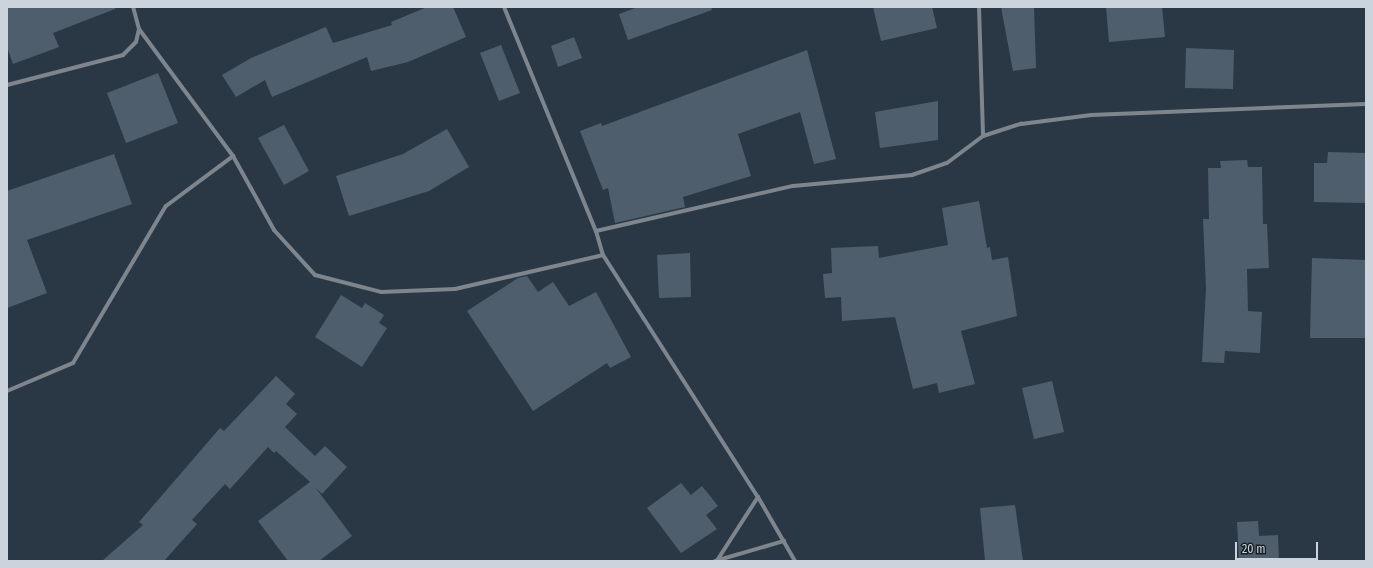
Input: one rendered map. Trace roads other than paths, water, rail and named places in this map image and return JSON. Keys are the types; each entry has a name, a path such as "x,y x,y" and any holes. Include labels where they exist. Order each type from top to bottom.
{"street":[{"path":"134,7 139,29 233,156 274,230 315,275 381,292 455,289 603,255"},
{"path":"504,7 596,231 603,255 758,497 795,561"},
{"path":"979,7 983,136"},
{"path":"7,85 123,55 136,42 139,29"},
{"path":"596,231 793,186 912,176 947,163 983,136 1021,124 1091,115 1366,104"},
{"path":"7,391 72,363 166,206 233,156"},
{"path":"717,560 758,497"},
{"path":"717,560 784,541"}]}
